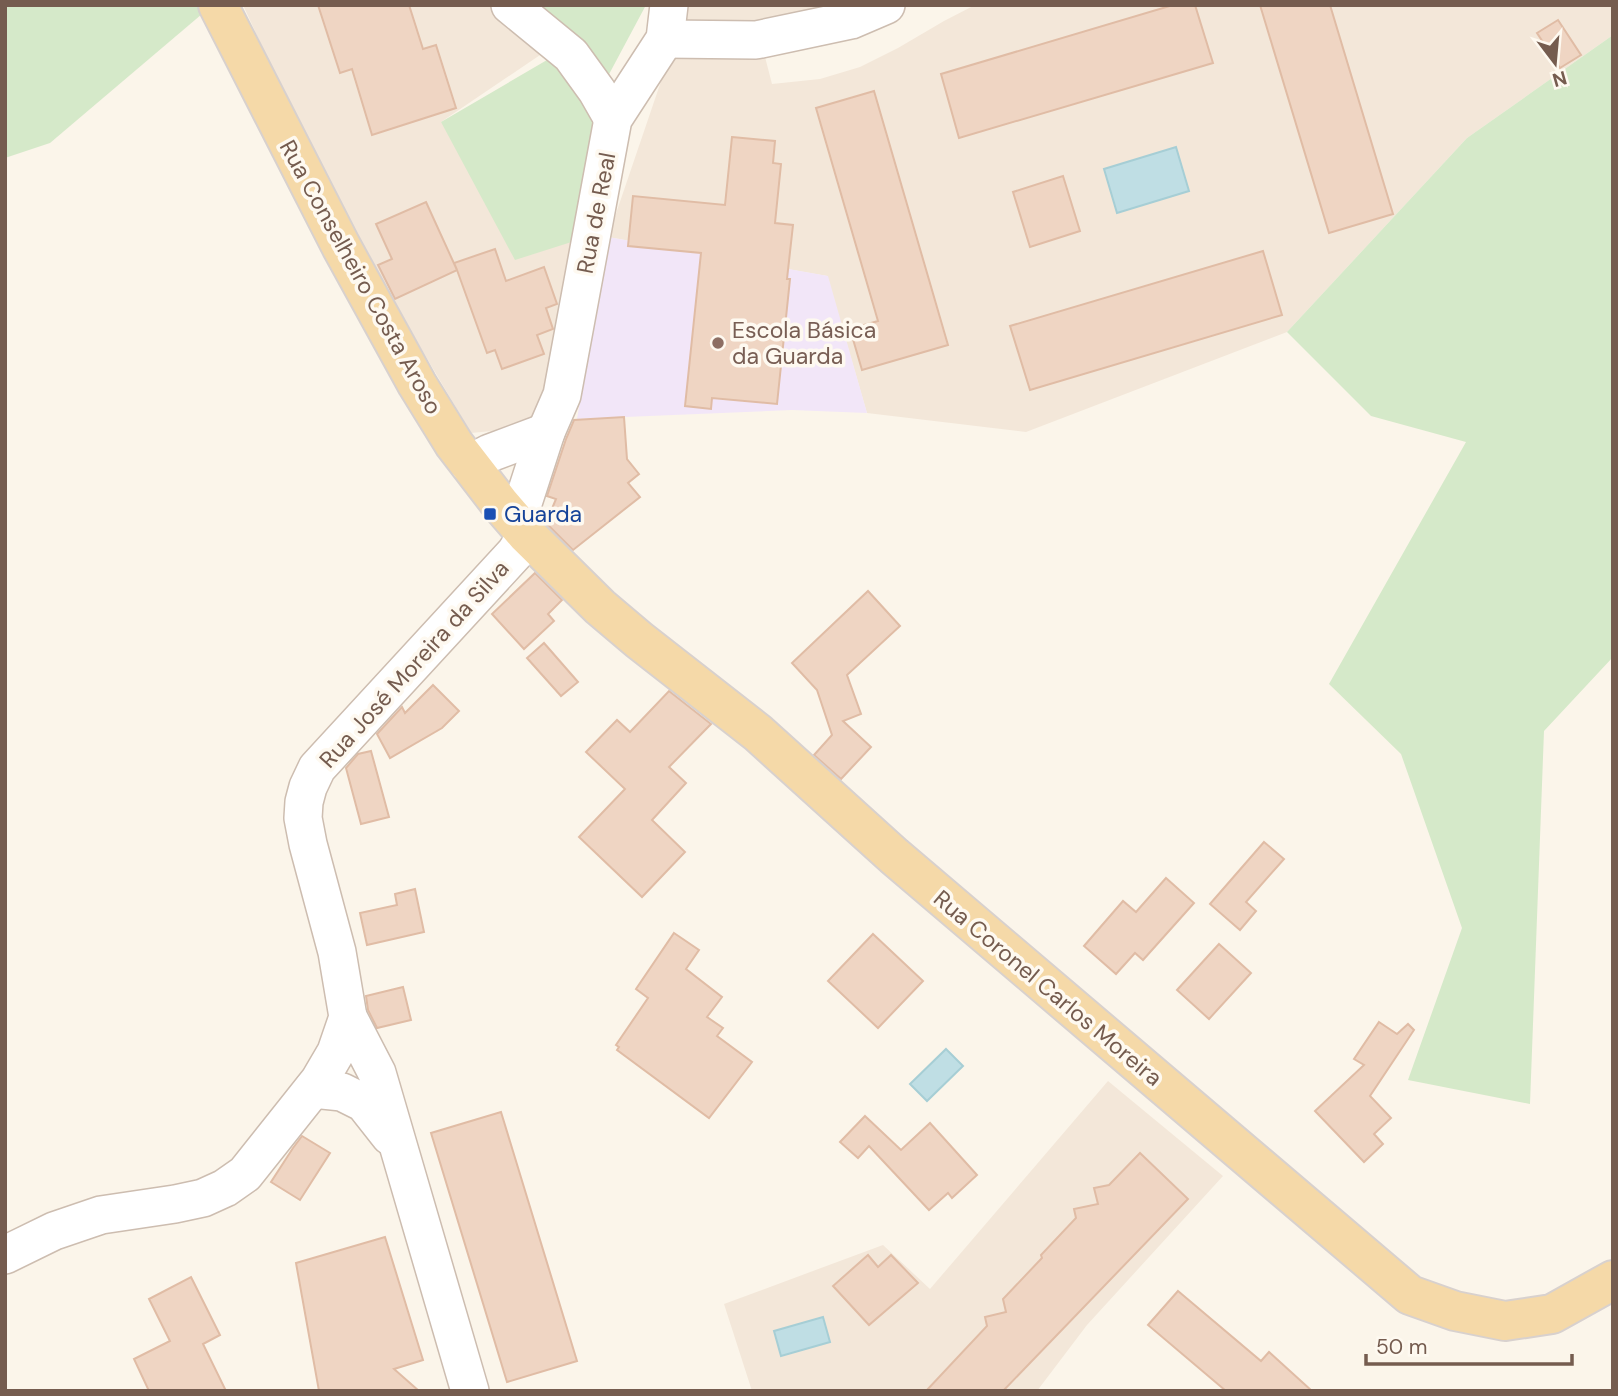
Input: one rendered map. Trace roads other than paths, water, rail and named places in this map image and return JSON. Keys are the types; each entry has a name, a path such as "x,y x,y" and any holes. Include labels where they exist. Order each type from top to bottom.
{"main road":[{"name":"Rua Conselheiro Costa Aroso","path":"218,5 353,269 417,384 454,444 520,527"},
{"name":"Rua Coronel Carlos Moreira","path":"520,527 600,607 758,733 894,856 1410,1295 1455,1311 1505,1321 1552,1314 1613,1280"}],"street":[{"path":"510,5 571,55 613,119"},
{"path":"667,22 756,40 851,20 886,5"},
{"name":"Rua de Real","path":"520,527 523,503 562,395 613,119 667,22"},
{"path":"469,464 490,453 547,432"},
{"name":"Rua José Moreira da Silva","path":"5,1255 54,1231 101,1215 203,1198 225,1188 245,1174 313,1090 336,1052 348,1017 337,952 303,818 308,788 317,768 515,553 520,527"},
{"path":"348,1017 377,1073 470,1391"},
{"path":"313,1090 342,1092 364,1103 397,1145"}],"water":[{"path":"1176,147 1189,191 1117,213 1104,169"},
{"path":"946,1049 963,1066 927,1101 910,1084"},
{"path":"823,1317 830,1342 781,1356 774,1331"}],"place":[{"name":"Escola Básica da Guarda","path":"718,343"},
{"name":"Guarda","path":"490,514"}]}
